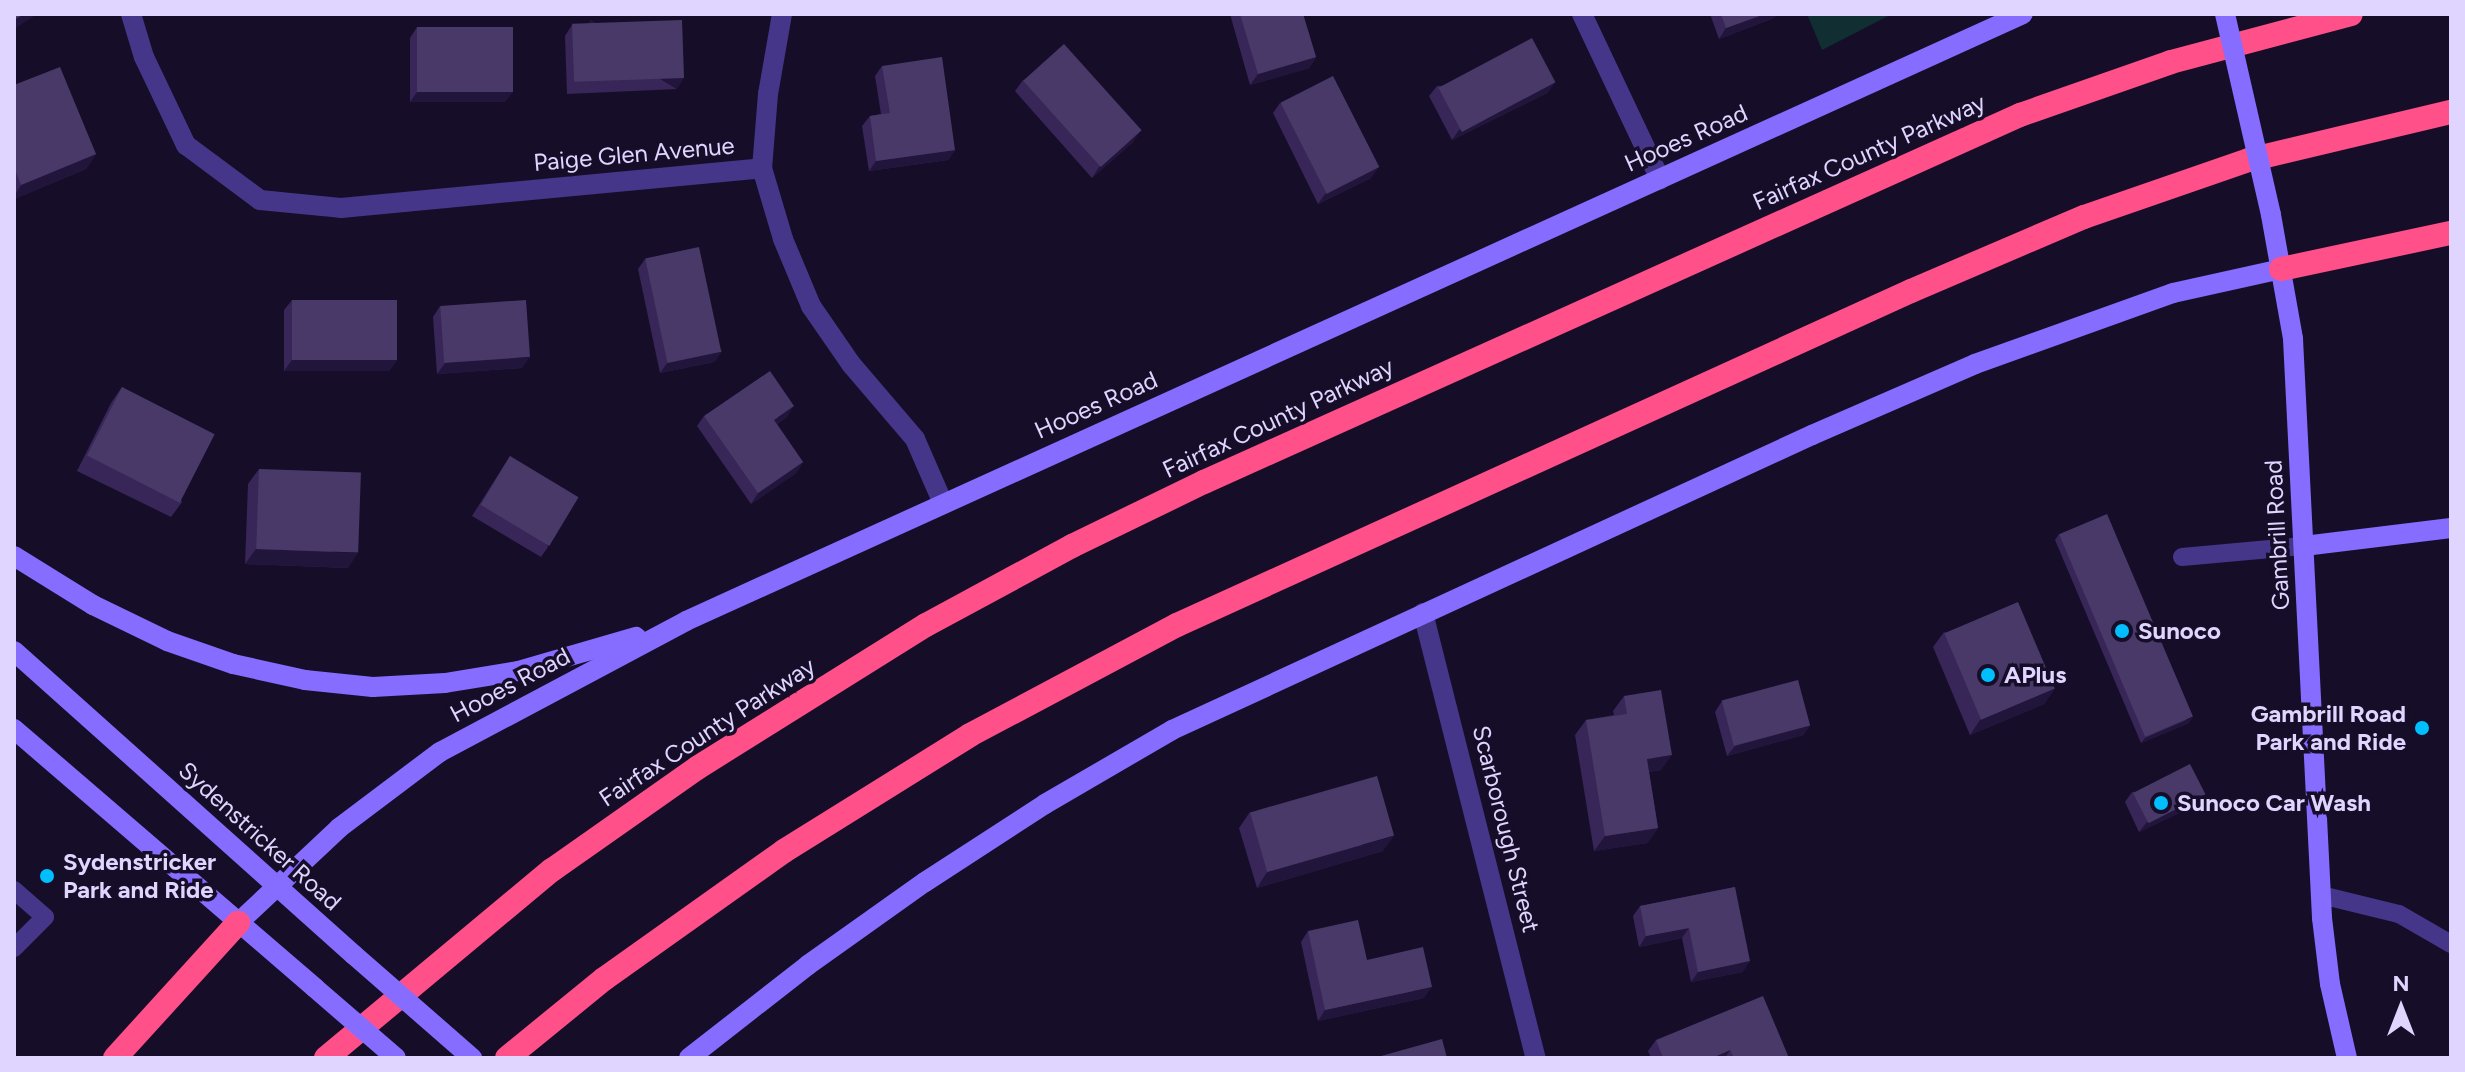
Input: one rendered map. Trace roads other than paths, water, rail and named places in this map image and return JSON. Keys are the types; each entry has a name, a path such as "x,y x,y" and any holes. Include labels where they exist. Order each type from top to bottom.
{"highway":[{"name":"Fairfax County Parkway","path":"326,1058 552,870 697,768 926,625 1072,546 1204,482 2020,115 2171,62 2351,14"},
{"path":"507,1058 628,961 784,851 970,735 1177,625 1911,291 2084,217 2249,160 2451,112"},
{"path":"2281,269 2451,233"},
{"path":"115,1058 238,923"}],"main road":[{"name":"Hooes Road","path":"238,923 277,884 373,800 440,752 686,621 2023,14"},
{"name":"Gambrill Road","path":"2225,14 2271,215 2293,339 2321,895 2330,984 2347,1058"},
{"path":"689,1058 866,923 985,841 1172,730 1975,364 2161,296 2281,269"},
{"path":"2304,546 2451,528"},
{"path":"14,556 93,605 167,641 233,664 340,684 432,684 518,671 686,621"},
{"name":"Sydenstricker Road","path":"14,651 472,1058"},
{"path":"14,729 396,1058"}],"street":[{"name":"Paige Glen Avenue","path":"131,14 144,57 186,145 260,200 341,208 762,168"},
{"path":"782,14 768,94 762,168 783,239 811,306 851,364 915,439 943,503"},
{"path":"1582,14 1660,179"},
{"name":"Scarborough Street","path":"1423,613 1536,1058"}],"lane":[{"path":"2182,557 2304,546"},
{"path":"14,890 45,917 14,948"},
{"path":"2321,895 2399,914 2451,944"}],"place":[{"name":"Sunoco","path":"2122,631"},
{"name":"APlus","path":"1988,675"},
{"name":"Gambrill Road Park and Ride","path":"2422,728"},
{"name":"Sunoco Car Wash","path":"2161,803"},
{"name":"Sydenstricker Park and Ride","path":"47,876"}]}
